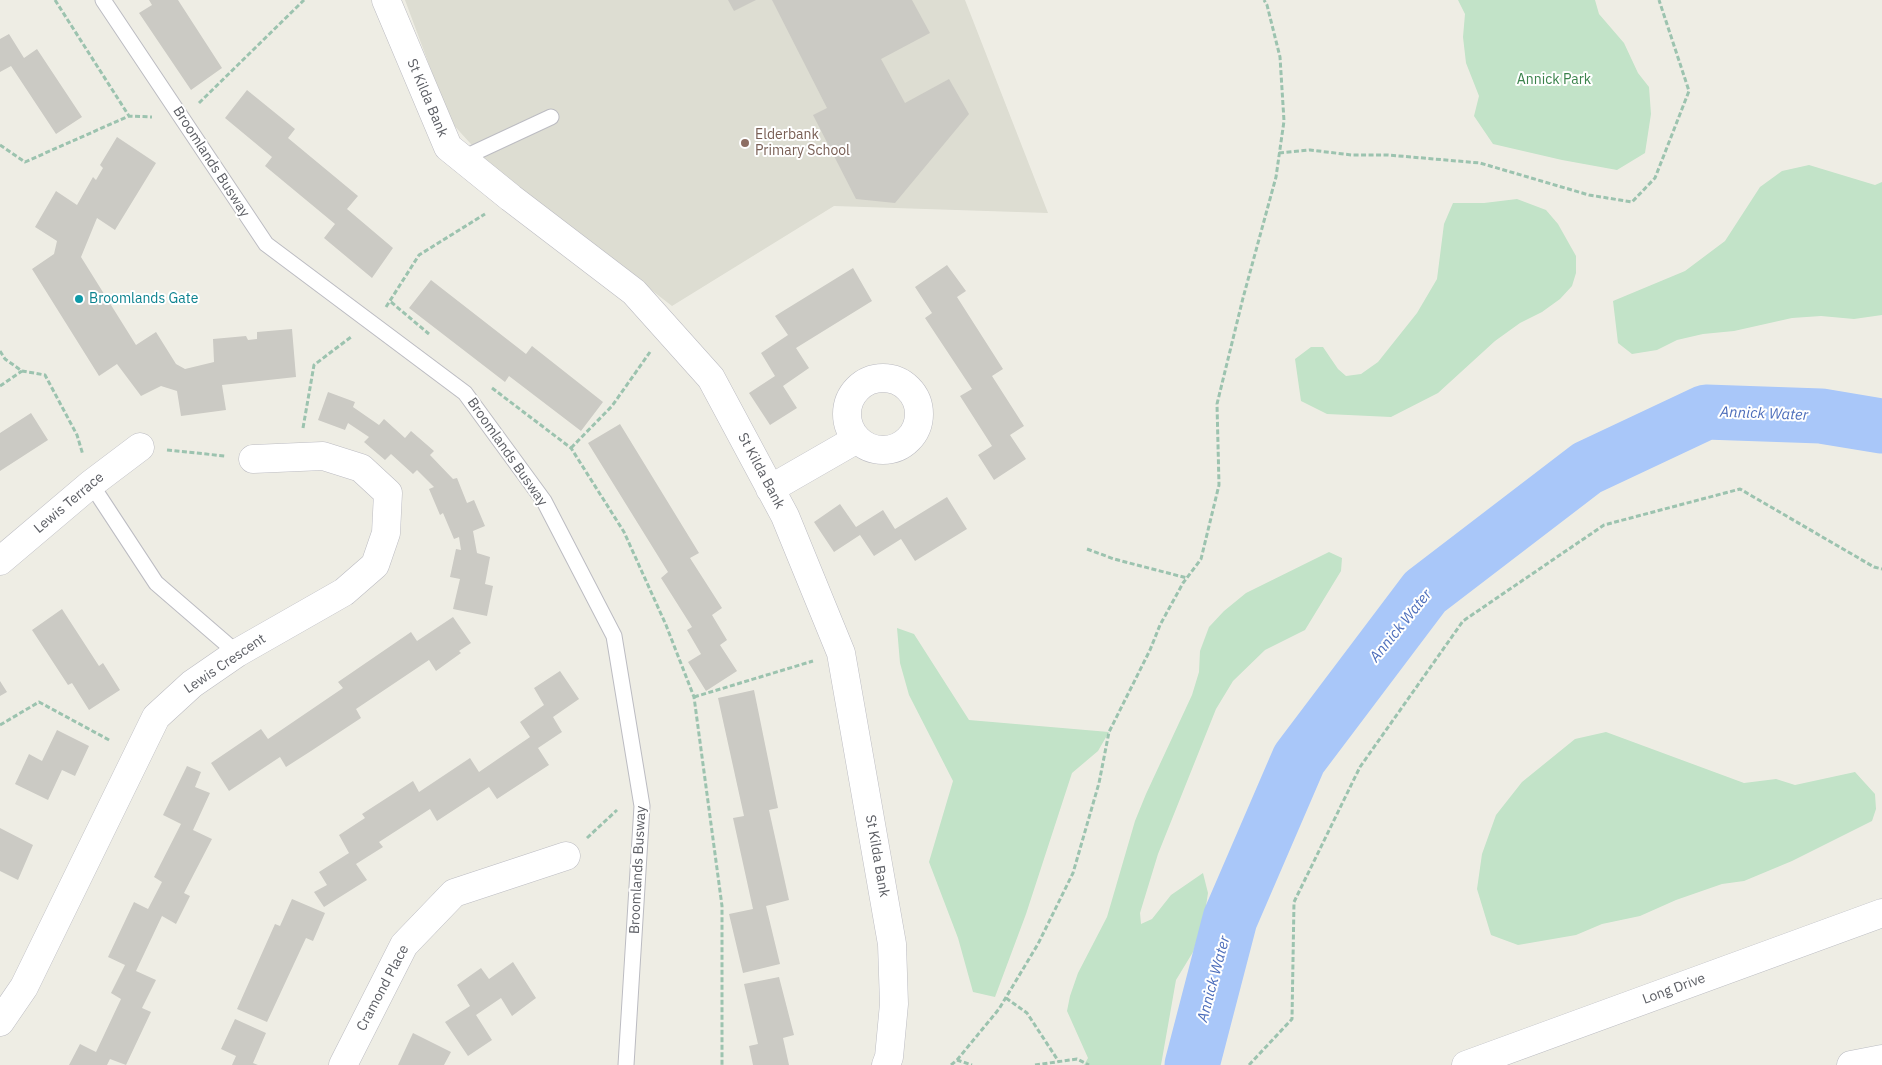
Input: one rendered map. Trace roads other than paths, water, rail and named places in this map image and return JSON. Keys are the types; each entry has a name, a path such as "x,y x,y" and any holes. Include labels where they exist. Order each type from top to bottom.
{"street":[{"name":"St Kilda Bank","path":"386,0 448,147 634,292 667,328 711,378 785,516 841,653 892,944 894,1004 889,1057 886,1065"},
{"path":"770,489 857,439"},
{"name":"Lewis Terrace","path":"0,562 91,484 140,447"},
{"name":"Lewis Crescent","path":"0,1022 24,987 156,717 192,684 237,653 344,592 375,565 386,533 388,493 361,468 323,456 254,459"},
{"name":"Cramond Place","path":"342,1065 404,945 454,893 566,856"},
{"name":"Long Drive","path":"1466,1065 1882,913"},
{"path":"1851,1065 1882,1059"}],"lane":[{"name":"Broomlands Busway","path":"103,0 266,244 465,393 544,502 614,636 641,790 642,806 626,1065"},
{"path":"463,158 551,117"},
{"path":"91,484 156,583 237,653"}],"waterway":[{"name":"Annick Water","path":"1192,1065 1230,919 1299,759 1425,592 1587,468 1706,412 1821,416 1882,426"}],"place":[{"name":"Elderbank Primary School","path":"745,143"},
{"name":"Broomlands Gate","path":"79,299"}],"park label":[{"name":"Annick Park","path":"1554,80"}]}
